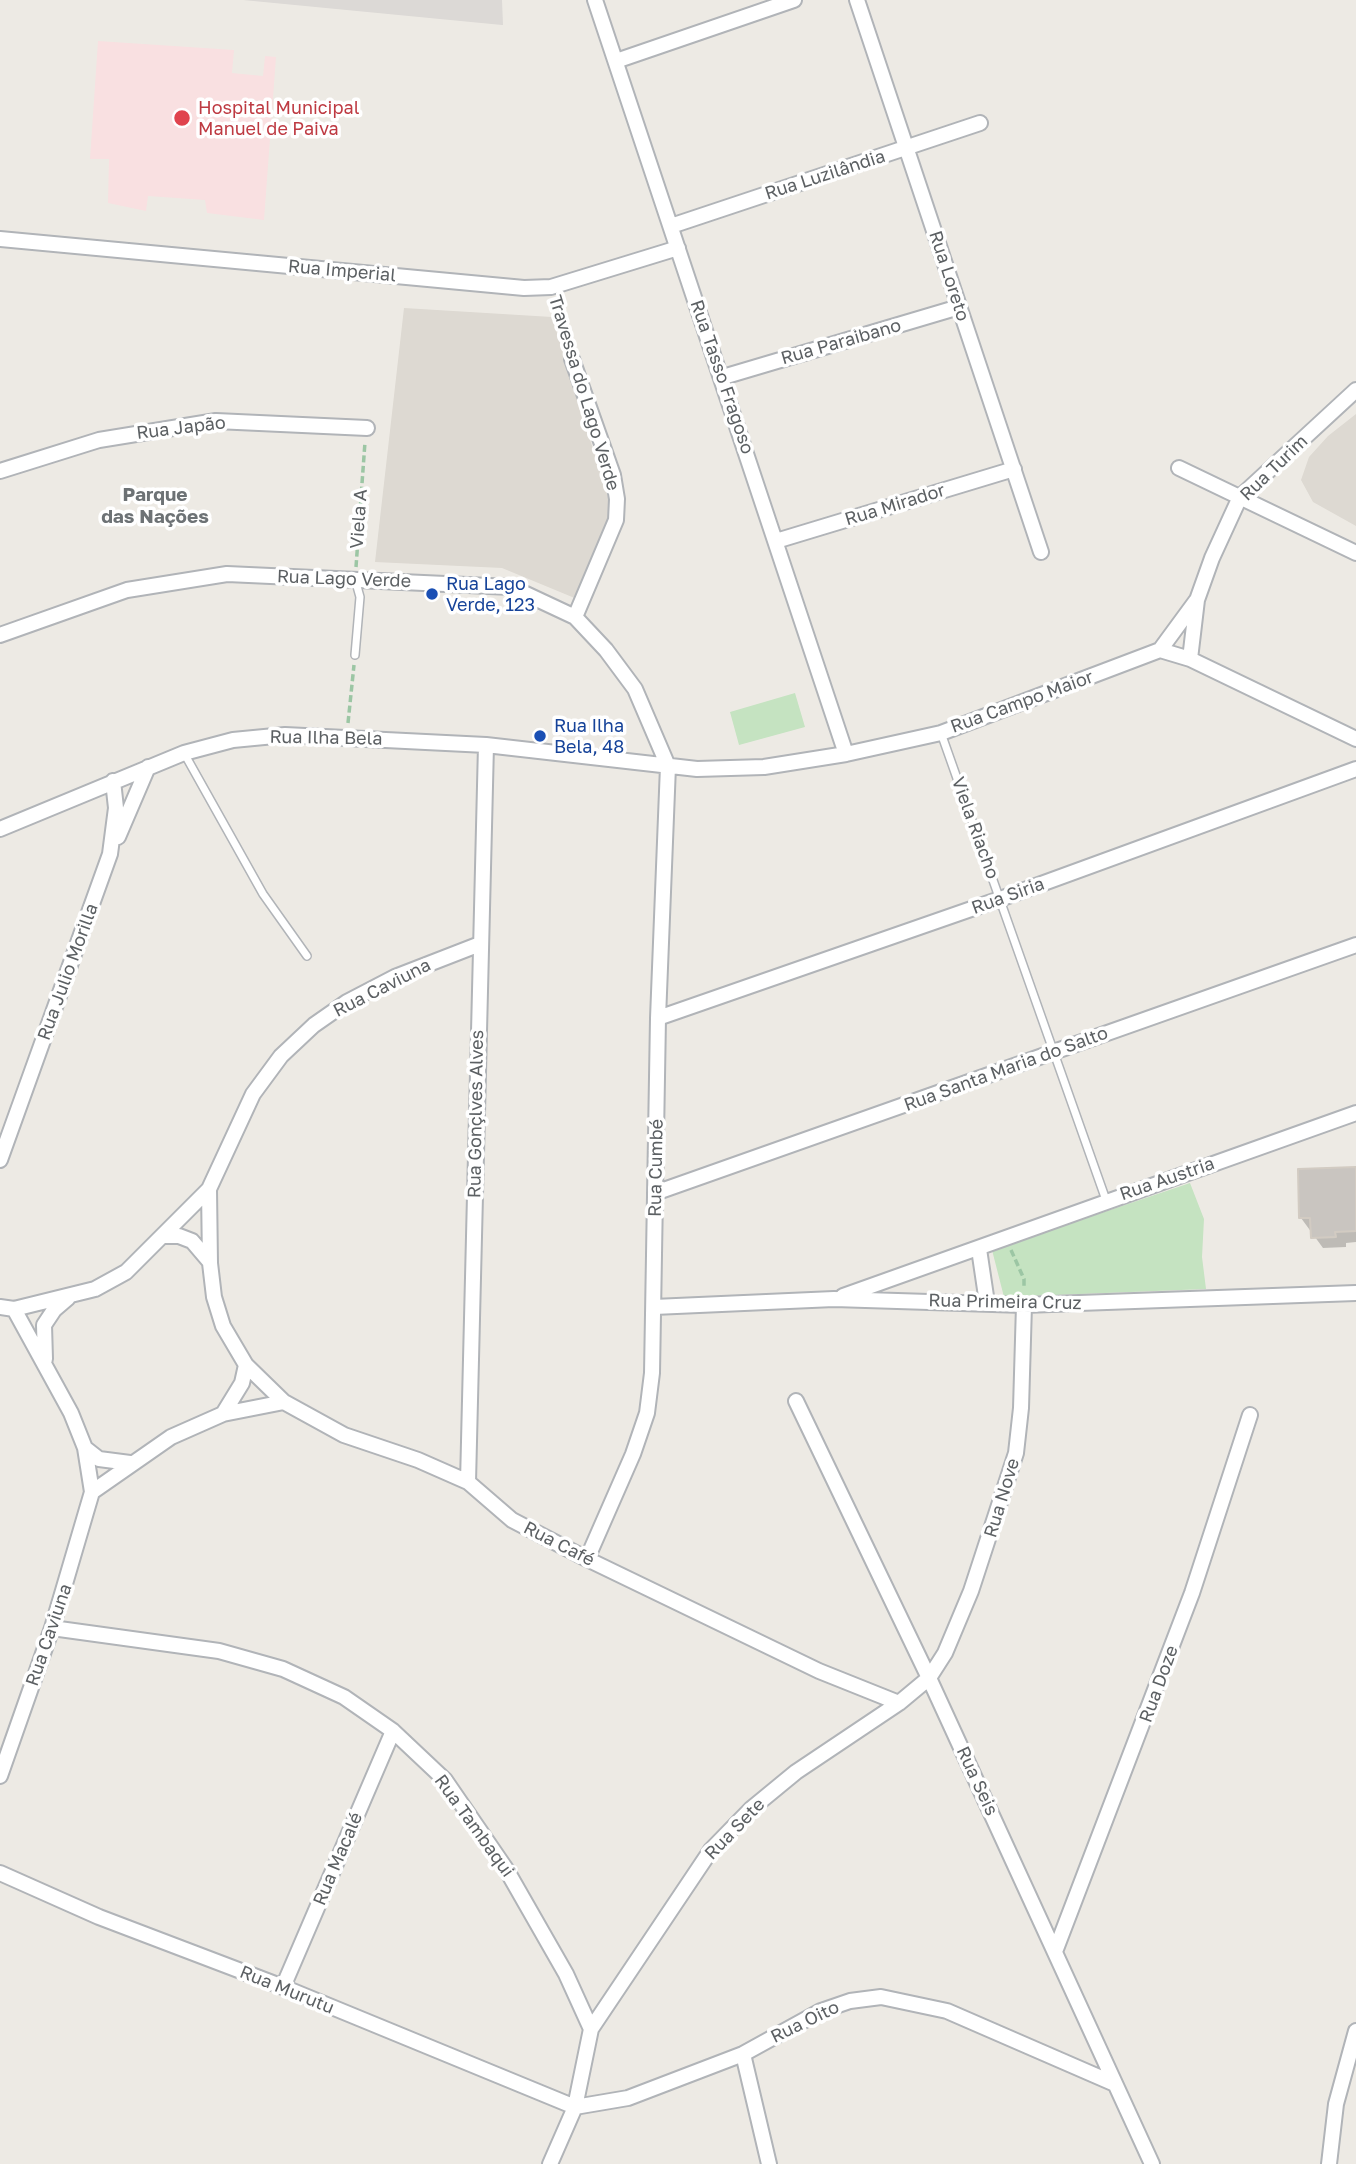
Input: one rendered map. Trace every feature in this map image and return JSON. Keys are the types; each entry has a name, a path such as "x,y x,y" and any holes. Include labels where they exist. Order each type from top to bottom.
{"street":[{"name":"Rua Tasso Fragoso","path":"595,0 723,377 846,754"},
{"path":"616,61 794,0"},
{"name":"Rua Loreto","path":"857,0 1041,552"},
{"name":"Rua Luzilândia","path":"671,226 980,122"},
{"name":"Rua Imperial","path":"0,239 524,288 551,287 678,248"},
{"name":"Rua Paraibano","path":"723,377 959,307"},
{"name":"Travessa do Lago Verde","path":"572,359 612,475 617,499 616,520 575,617"},
{"name":"Rua Turim","path":"1190,659 1197,600 1212,558 1240,497 1356,390"},
{"name":"Rua Japão","path":"0,471 99,440 216,421 367,428"},
{"path":"1179,468 1356,553"},
{"name":"Rua Mirador","path":"776,541 1014,469"},
{"name":"Rua Lago Verde","path":"21,626 127,590 180,579 227,574 510,587 575,617 606,650 635,689 668,766"},
{"name":"Rua Turim","path":"1160,650 1197,600"},
{"path":"0,627 21,626"},
{"path":"0,635 21,626"},
{"path":"1160,650 1190,659 1356,739"},
{"name":"Rua Campo Maior","path":"668,766 764,767 846,754 941,733 1160,650"},
{"name":"Rua Ilha Bela","path":"0,830 184,753 233,740 285,735 347,736 486,746 668,766"},
{"name":"Rua Gonçlves Alves","path":"468,1482 486,746"},
{"name":"Rua Cumbé","path":"587,1559 618,1494 647,1413 652,1373 658,1018 668,766"},
{"path":"110,854 148,767"},
{"name":"Rua Siria","path":"658,1018 1000,899 1356,769"},
{"name":"Rua Julio Morilla","path":"0,1160 110,854 116,808 113,781"},
{"name":"Rua Caviuna","path":"7,1308 95,1289 126,1272 209,1189 253,1094 281,1056 314,1025 347,1003 395,977 480,944"},
{"name":"Rua Santa Maria do Salto","path":"655,1193 1356,944"},
{"name":"Rua Austria","path":"834,1299 1356,1113"},
{"name":"Rua Caviuna","path":"209,1189 210,1263 214,1297 223,1326 246,1365 284,1402"},
{"path":"162,1236 179,1236 192,1241 210,1263"},
{"path":"979,1249 987,1303"},
{"name":"Rua Primeira Cruz","path":"654,1307 834,1299 1024,1306 1356,1293"},
{"name":"Rua Caviuna","path":"45,1366 44,1325 54,1310 72,1294"},
{"name":"Rua Nove","path":"929,1678 945,1653 971,1591 1016,1453 1022,1398 1024,1306"},
{"path":"7,1308 45,1366 71,1413 85,1448 92,1492 171,1437 223,1414 284,1402"},
{"path":"223,1414 242,1383 246,1365"},
{"name":"Rua Seis","path":"796,1401 1056,1949 1152,2164"},
{"name":"Rua Café","path":"284,1402 344,1435 418,1460 468,1482 512,1520 587,1559 819,1671 899,1703"},
{"name":"Rua Doze","path":"1056,1949 1192,1593 1250,1415"},
{"path":"85,1448 99,1459 130,1463"},
{"name":"Rua Caviuna","path":"0,1776 52,1628 92,1492"},
{"name":"Rua Tambaqui","path":"52,1628 219,1651 283,1669 344,1697 393,1731 445,1780 506,1869 561,1964 591,2029"},
{"name":"Rua Sete","path":"591,2029 711,1850 751,1809 796,1772 899,1703 929,1678"},
{"name":"Rua Macalé","path":"284,1987 393,1731"},
{"name":"Rua Murutu","path":"0,1873 99,1917 284,1987 575,2107"},
{"name":"Rua Oito","path":"575,2107 628,2098 743,2054 821,2011 850,2001 881,1997 947,2011 1115,2084"},
{"path":"550,2164 575,2107 591,2029"},
{"path":"1329,2164 1336,2104 1356,2031"},
{"path":"743,2054 769,2164"}],"lane":[{"path":"355,579 360,597 355,655"},
{"name":"Viela Riacho","path":"941,733 1106,1200"},
{"path":"184,753 263,894 307,956"}],"path":[{"name":"Travessa do Lago Verde","path":"551,287 572,359"},
{"name":"Viela A","path":"355,579 367,428"},
{"path":"347,736 355,655"},
{"path":"998,1241 1012,1251 1018,1262 1024,1279 1024,1306"}],"shaded area":[{"path":"243,0 502,0 503,25 502,25"},
{"name":"Hospital Municipal Manuel de Paiva","path":"98,41 234,50 232,73 263,76 265,56 276,57 264,220 207,213 205,200 148,196 146,211 108,203 109,159 90,159"},
{"path":"404,308 552,317 615,520 577,599 502,568 375,562"},
{"path":"1356,414 1356,526 1313,502 1301,480 1309,457 1328,436"}],"green space":[{"path":"795,693 805,727 739,745 730,712"},
{"path":"1190,1183 1204,1219 1202,1257 1206,1289 1004,1297 992,1250"}],"building":[{"path":"1356,1167 1356,1231 1335,1232 1336,1237 1311,1238 1310,1218 1299,1218 1298,1169"}],"place":[{"name":"Hospital Municipal Manuel de Paiva","path":"182,118"},
{"name":"Rua Lago Verde, 123","path":"432,594"},
{"name":"Rua Ilha Bela, 48","path":"540,736"}],"district":[{"name":"Parque das Nações","path":"155,506"}]}
